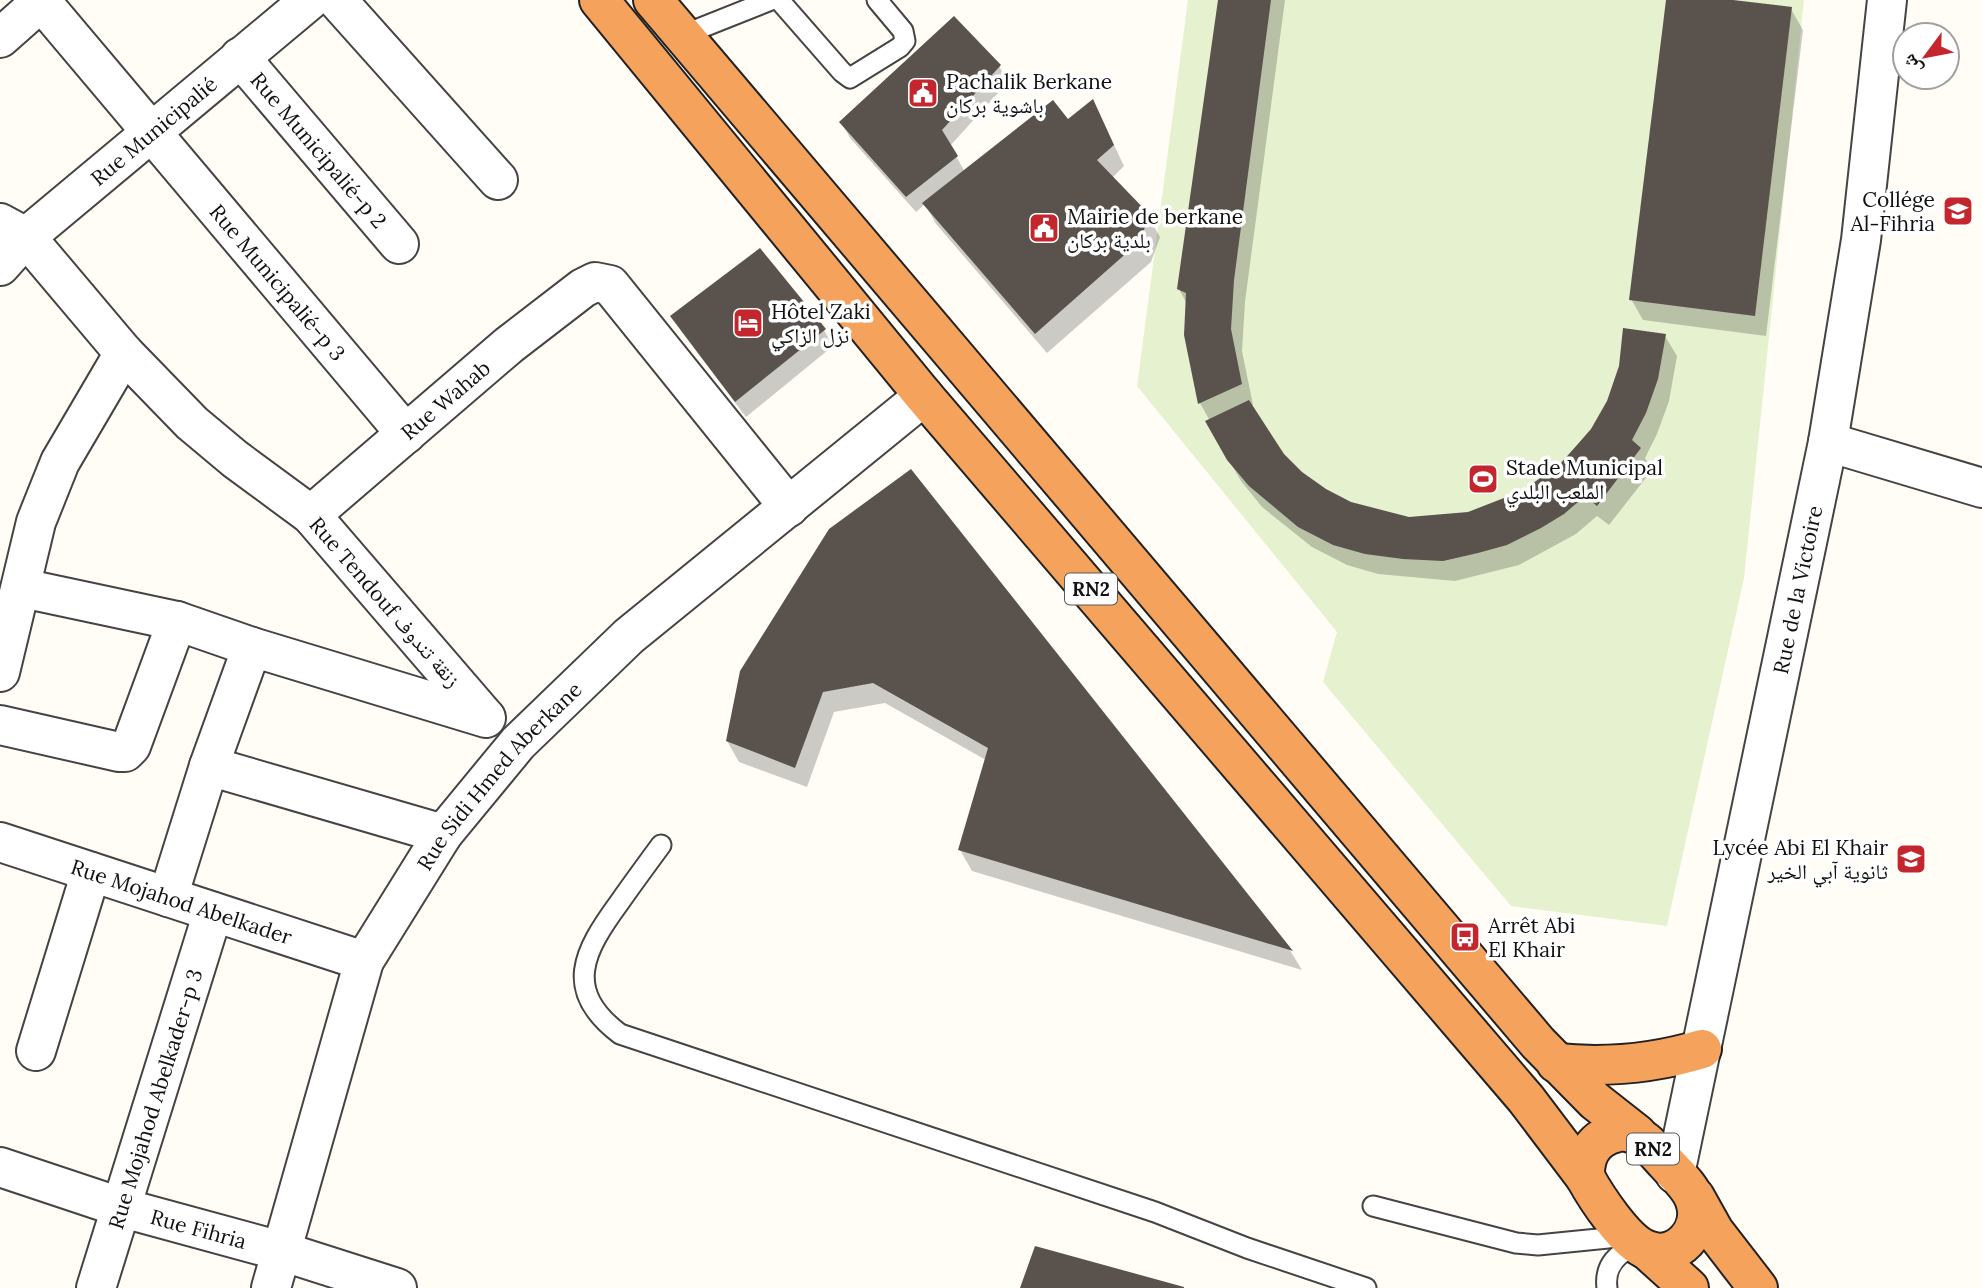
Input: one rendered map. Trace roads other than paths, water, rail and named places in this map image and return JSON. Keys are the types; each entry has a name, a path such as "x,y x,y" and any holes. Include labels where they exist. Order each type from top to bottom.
{"highway":[{"name":"RN2","path":"599,0 925,396 1526,1099 1638,1244 1689,1288"},
{"name":"RN2","path":"653,0 1556,1063 1595,1101 1647,1142 1685,1186 1714,1231 1758,1288"},
{"path":"1556,1063 1585,1066 1634,1064 1673,1058 1702,1049"},
{"name":"RN2","path":"1585,1177 1587,1155 1592,1145 1612,1132 1637,1134"},
{"path":"1638,1244 1661,1252 1684,1244 1697,1223 1698,1210 1685,1186"}],"street":[{"path":"0,38 41,0"},
{"name":"Rue Municipalié-p 3","path":"41,0 406,434"},
{"name":"Rue Municipalié","path":"0,266 13,230 151,132 310,0"},
{"path":"337,0 498,180"},
{"name":"Rue de la Victoire","path":"1685,1186 1702,1049 1828,442 1861,240 1887,0"},
{"name":"Rue Municipalié-p 2","path":"240,57 398,244"},
{"name":"Rue Tendouf زنقة تندوف","path":"13,230 124,353 192,423 235,459 311,515 485,718"},
{"name":"Rue Wahab","path":"311,515 509,345 583,288 595,282 610,285 789,507"},
{"path":"0,672 36,522 60,463 124,353"},
{"name":"Rue Sidi Hmed Aberkane","path":"271,1288 364,961 443,834 518,743 629,636 925,396"},
{"path":"1828,442 1982,488"},
{"path":"22,588 177,621 485,718 518,743"},
{"path":"0,725 125,752 131,746 177,621"},
{"path":"167,897 209,766 253,647"},
{"path":"209,766 443,834"},
{"name":"Rue Mojahod Abelkader","path":"0,842 364,961"},
{"path":"36,1051 92,872"},
{"name":"Rue Mojahod Abelkader-p 3","path":"96,1288 213,912"},
{"name":"Rue Fihria","path":"0,1167 122,1208 281,1251 397,1288"}],"lane":[{"path":"683,35 771,0"},
{"path":"779,0 850,78 900,47 905,41 903,31 877,0"},
{"path":"661,845 596,934 588,951 584,970 593,1007 604,1022 620,1034 1155,1212 1247,1248 1366,1288"},
{"path":"1373,1206 1516,1243 1638,1244"},
{"path":"1607,1288 1609,1268 1615,1257 1638,1244"}],"place":[{"name":"Pachalik Berkane باشوية بركان","path":"923,93"},
{"name":"Collége Al-Fihria","path":"1958,211"},
{"name":"Mairie de berkane بلدية بركان","path":"1044,228"},
{"name":"Hôtel Zaki نزل الزاكي","path":"748,323"},
{"name":"Stade Municipal الملعب البلدي","path":"1483,479"},
{"name":"Lycée Abi El Khair ثانوية آبي الخير","path":"1911,859"},
{"name":"Arrêt Abi El Khair","path":"1465,937"}]}
